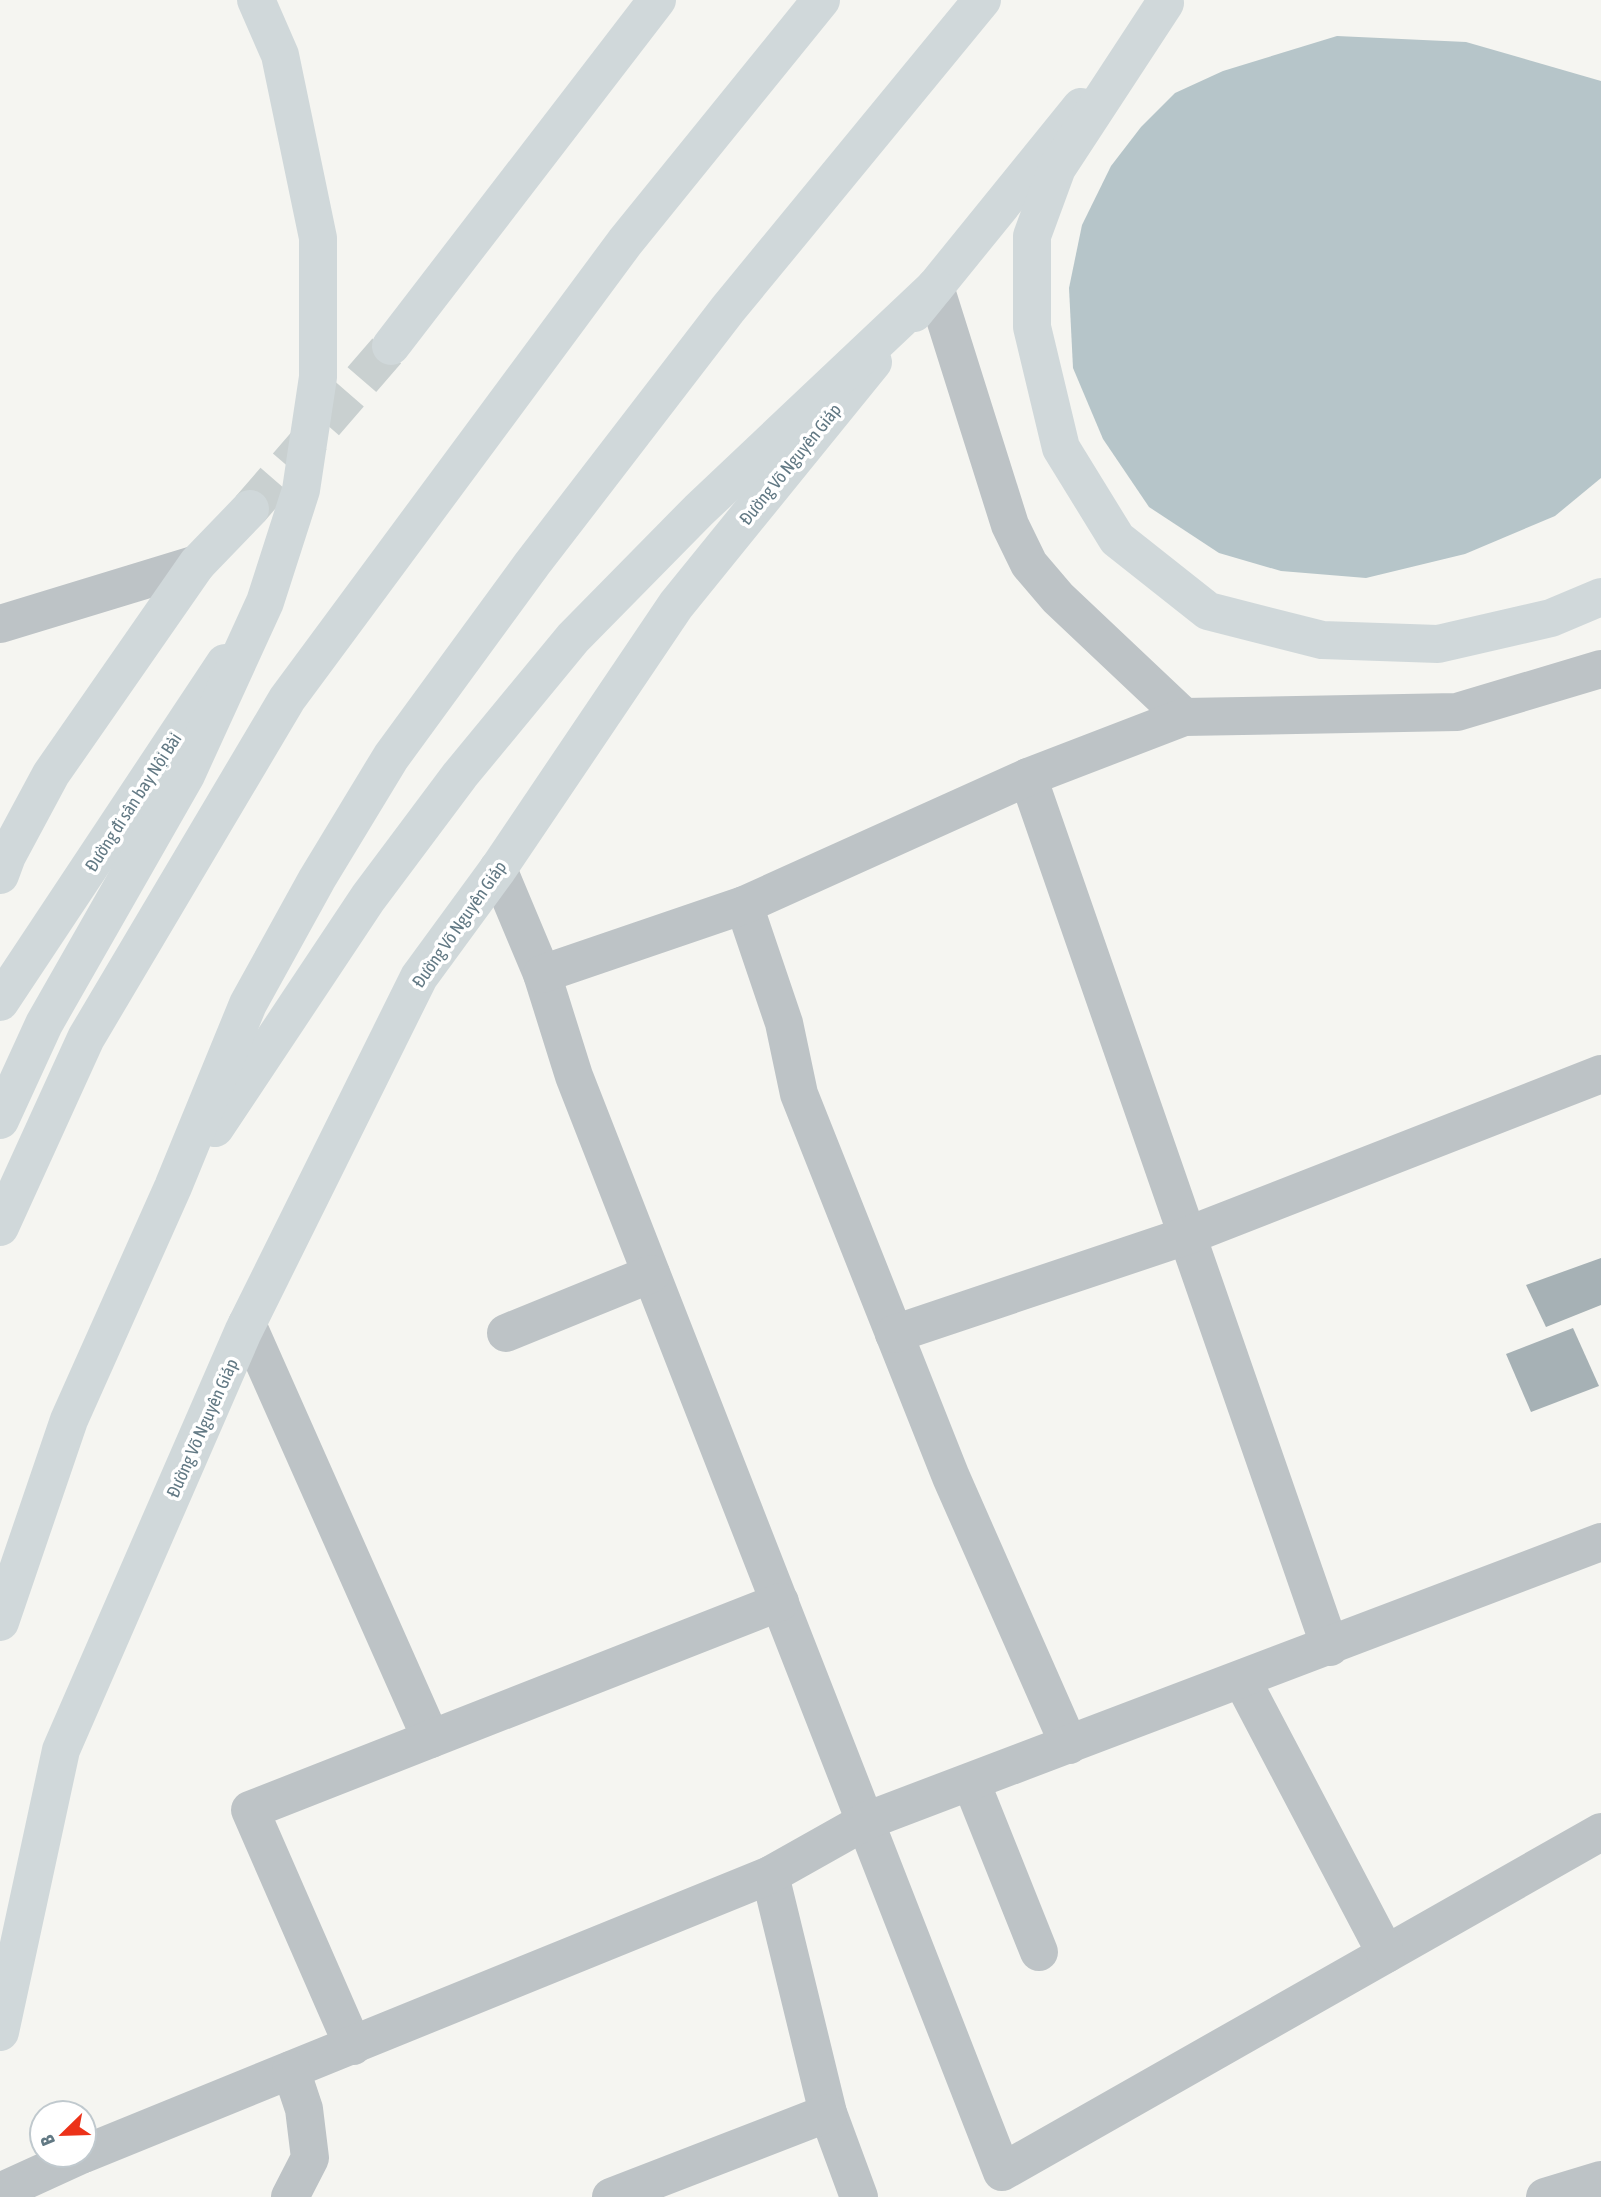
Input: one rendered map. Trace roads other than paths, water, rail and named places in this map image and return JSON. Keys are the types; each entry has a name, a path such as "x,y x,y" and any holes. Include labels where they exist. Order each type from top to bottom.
{"main road":[{"path":"0,1120 44,1024 171,806 265,602 301,490 318,377 318,239 280,55 256,0"},
{"path":"391,346 657,0"},
{"path":"0,1227 86,1038 286,699 625,242 821,0"},
{"path":"0,1622 69,1420 173,1187 248,1004 317,879 391,757 532,564 728,309 982,0"},
{"path":"1166,1 1057,168 1032,236 1032,327 1061,448 1117,539 1208,611 1322,640 1438,644 1551,618 1601,597"},
{"name":"Đường Võ Nguyên Giáp","path":"0,2032 61,1749 247,1324 419,977 498,869 676,605 1166,1"},
{"path":"173,1187 278,1037 368,898 460,775 573,638 699,510 935,286"},
{"path":"0,875 7,856 51,774 197,564 250,509"},
{"name":"Đường đi sân bay Nội Bài","path":"0,1002 265,602"}],"street":[{"path":"935,286 1010,525 1030,564 1058,598 1184,718"},
{"path":"0,624 197,564"},
{"path":"542,974 744,905 1028,777 1184,718 1457,712 1601,670"},
{"path":"1028,777 1330,1647"},
{"path":"498,869 542,974 574,1076 1002,2172 1601,1832"},
{"path":"744,905 784,1023 799,1094 951,1477 1069,1745"},
{"path":"894,1334 1189,1235 1601,1074"},
{"path":"506,1333 651,1274"},
{"path":"247,1324 431,1738"},
{"path":"98,2148 770,1875 866,1821 1601,1542"},
{"path":"353,2046 250,1810 780,1602"},
{"path":"1242,1680 1386,1954"},
{"path":"971,1782 1040,1952"},
{"path":"770,1875 828,2113 859,2197"},
{"path":"290,2197 298,2176 310,2158 304,2109 291,2070"},
{"path":"611,2197 828,2113"},
{"path":"0,2192 50,2169"},
{"path":"1545,2197 1601,2180"}],"tunnel":[{"path":"250,509 391,346"}]}
